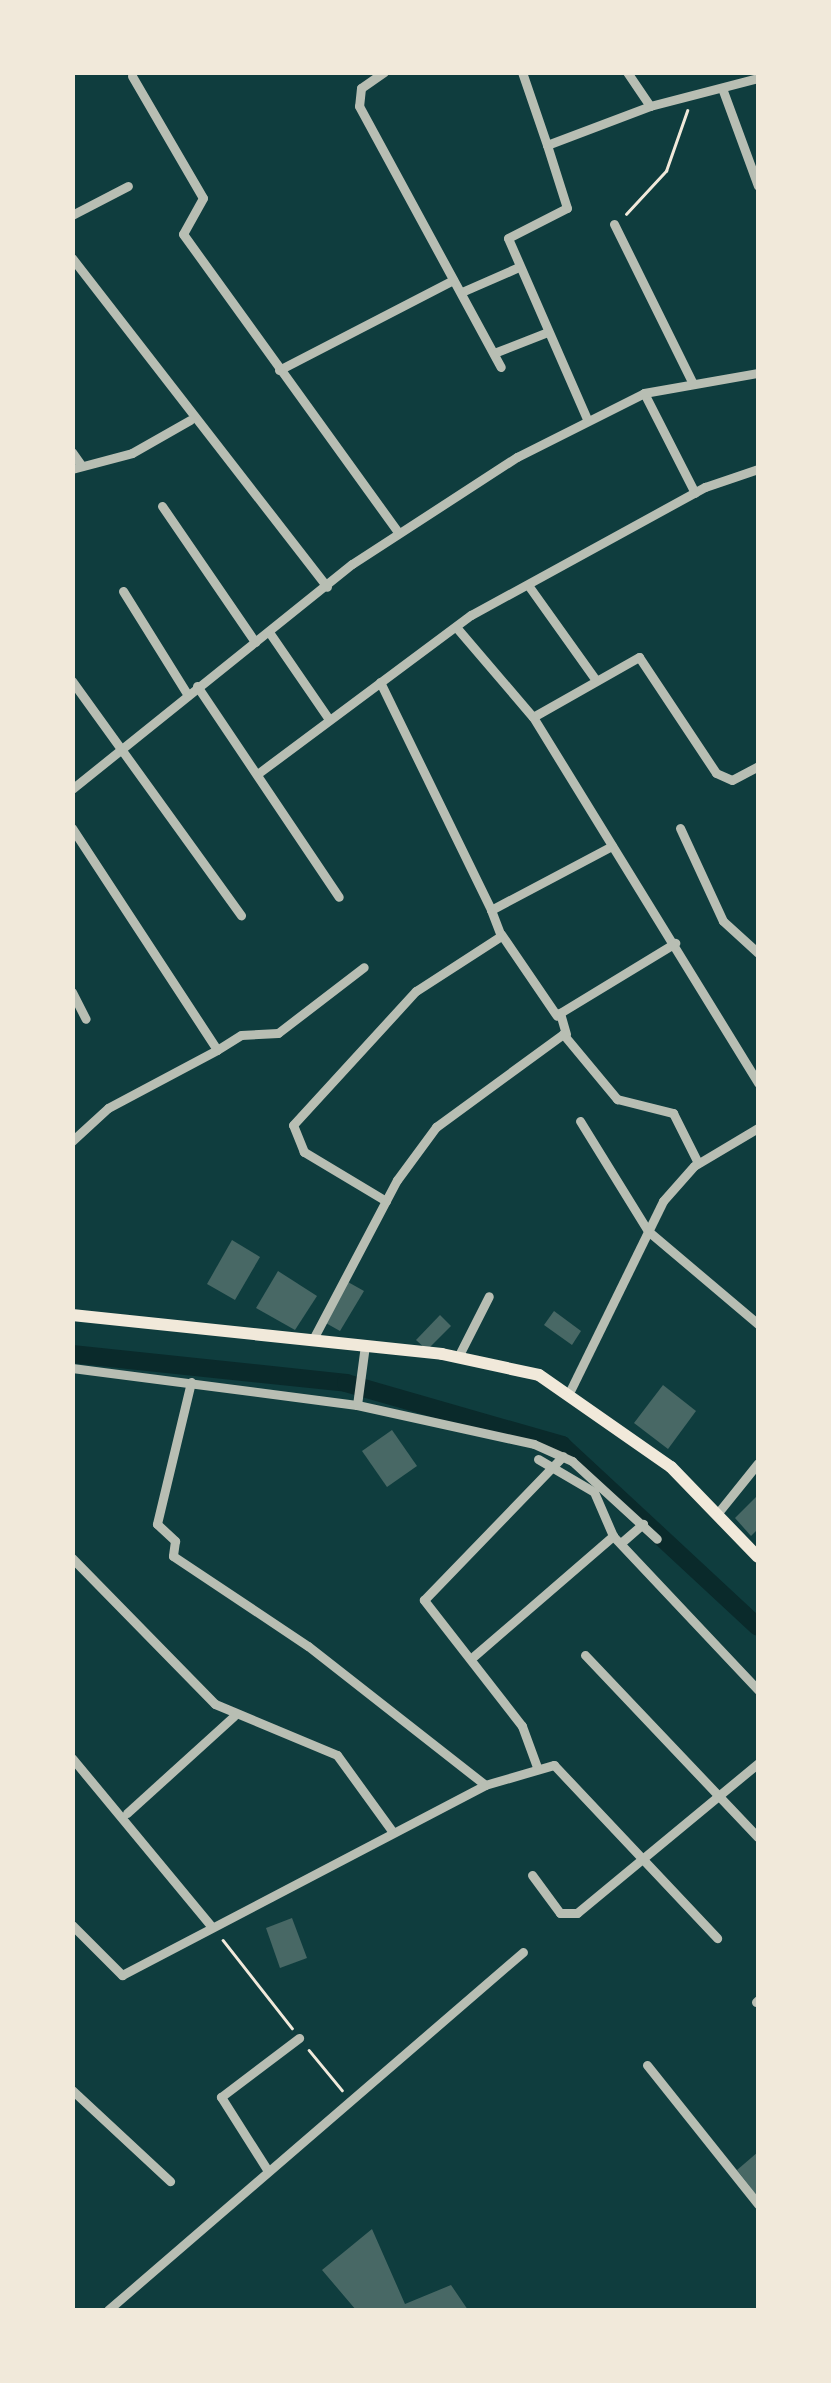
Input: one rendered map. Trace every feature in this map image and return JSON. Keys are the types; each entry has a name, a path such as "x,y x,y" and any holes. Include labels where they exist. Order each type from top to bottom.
{"main road":[{"path":"72,1315 364,1351 458,1357 571,1389 717,1514 758,1557"}],"street":[{"path":"384,72 360,88 359,106 453,280 464,291 502,368"},
{"path":"522,72 569,198 567,208 508,238 587,419"},
{"path":"627,72 650,106"},
{"path":"132,76 203,198 182,234 398,532"},
{"path":"548,145 650,106 758,78"},
{"path":"722,88 758,186"},
{"path":"72,215 128,186"},
{"path":"614,224 692,382"},
{"path":"72,258 190,420 327,586"},
{"path":"464,291 519,267"},
{"path":"280,370 453,280"},
{"path":"494,352 548,332"},
{"path":"72,789 197,686 398,532 587,419 644,393 758,373"},
{"path":"644,393 695,493"},
{"path":"72,452 77,467 132,453 190,420"},
{"path":"260,772 456,627 695,493 758,469"},
{"path":"162,506 254,642"},
{"path":"528,585 595,679"},
{"path":"123,591 187,694"},
{"path":"456,627 534,717 758,1083"},
{"path":"269,632 328,718"},
{"path":"534,717 626,658 644,659 716,772 732,780 758,766"},
{"path":"72,681 241,915"},
{"path":"380,682 502,934 566,1034 617,1099 673,1114 698,1163"},
{"path":"197,686 260,772 339,897"},
{"path":"72,828 217,1050"},
{"path":"680,828 723,921 758,952"},
{"path":"491,910 612,846"},
{"path":"386,1200 314,1159 290,1130 416,991 502,934"},
{"path":"557,1016 675,943"},
{"path":"72,1141 108,1108 241,1035 278,1033 364,967"},
{"path":"72,992 86,1019"},
{"path":"311,1344 386,1200 448,1117 566,1034"},
{"path":"580,1121 648,1232 758,1324"},
{"path":"571,1389 648,1232 698,1163 758,1128"},
{"path":"458,1357 488,1296"},
{"path":"357,1405 364,1351"},
{"path":"72,1368 357,1405 561,1460 643,1524 656,1539"},
{"path":"191,1382 157,1524 177,1548 172,1556 308,1646 486,1786"},
{"path":"538,1459 561,1460 594,1492 617,1539 758,1690"},
{"path":"537,1768 522,1726 474,1656 424,1600 561,1460"},
{"path":"717,1514 758,1463"},
{"path":"474,1656 617,1539 643,1524"},
{"path":"73,1558 171,1666 234,1716 328,1748 392,1832"},
{"path":"585,1655 758,1837"},
{"path":"127,1813 234,1716"},
{"path":"72,1758 127,1813 212,1927"},
{"path":"532,1875 560,1912 592,1902 758,1763"},
{"path":"72,1924 117,1975 392,1832 486,1786 537,1768 565,1769 717,1938"},
{"path":"108,2310 523,1952"},
{"path":"268,2171 221,2097 299,2038"},
{"path":"647,2065 758,2204"},
{"path":"72,2090 170,2181"}],"path":[{"path":"614,224 666,171 692,97"},
{"path":"212,1927 350,2100"}],"building":[{"path":"232,1240 260,1257 235,1300 207,1284"},
{"path":"278,1271 317,1296 295,1330 256,1308"},
{"path":"348,1282 364,1291 340,1331 324,1322"},
{"path":"554,1311 581,1331 572,1345 544,1325"},
{"path":"440,1315 451,1326 427,1350 416,1340"},
{"path":"663,1385 696,1411 668,1449 634,1423"},
{"path":"392,1430 417,1466 387,1487 362,1451"},
{"path":"758,1495 758,1529 751,1536 735,1518"},
{"path":"292,1918 307,1958 280,1968 266,1928"},
{"path":"758,2152 758,2197 737,2170"},
{"path":"372,2229 405,2304 451,2285 468,2310 356,2310 322,2270"}],"waterway":[{"path":"72,1354 346,1383 562,1445 758,1627"}]}
